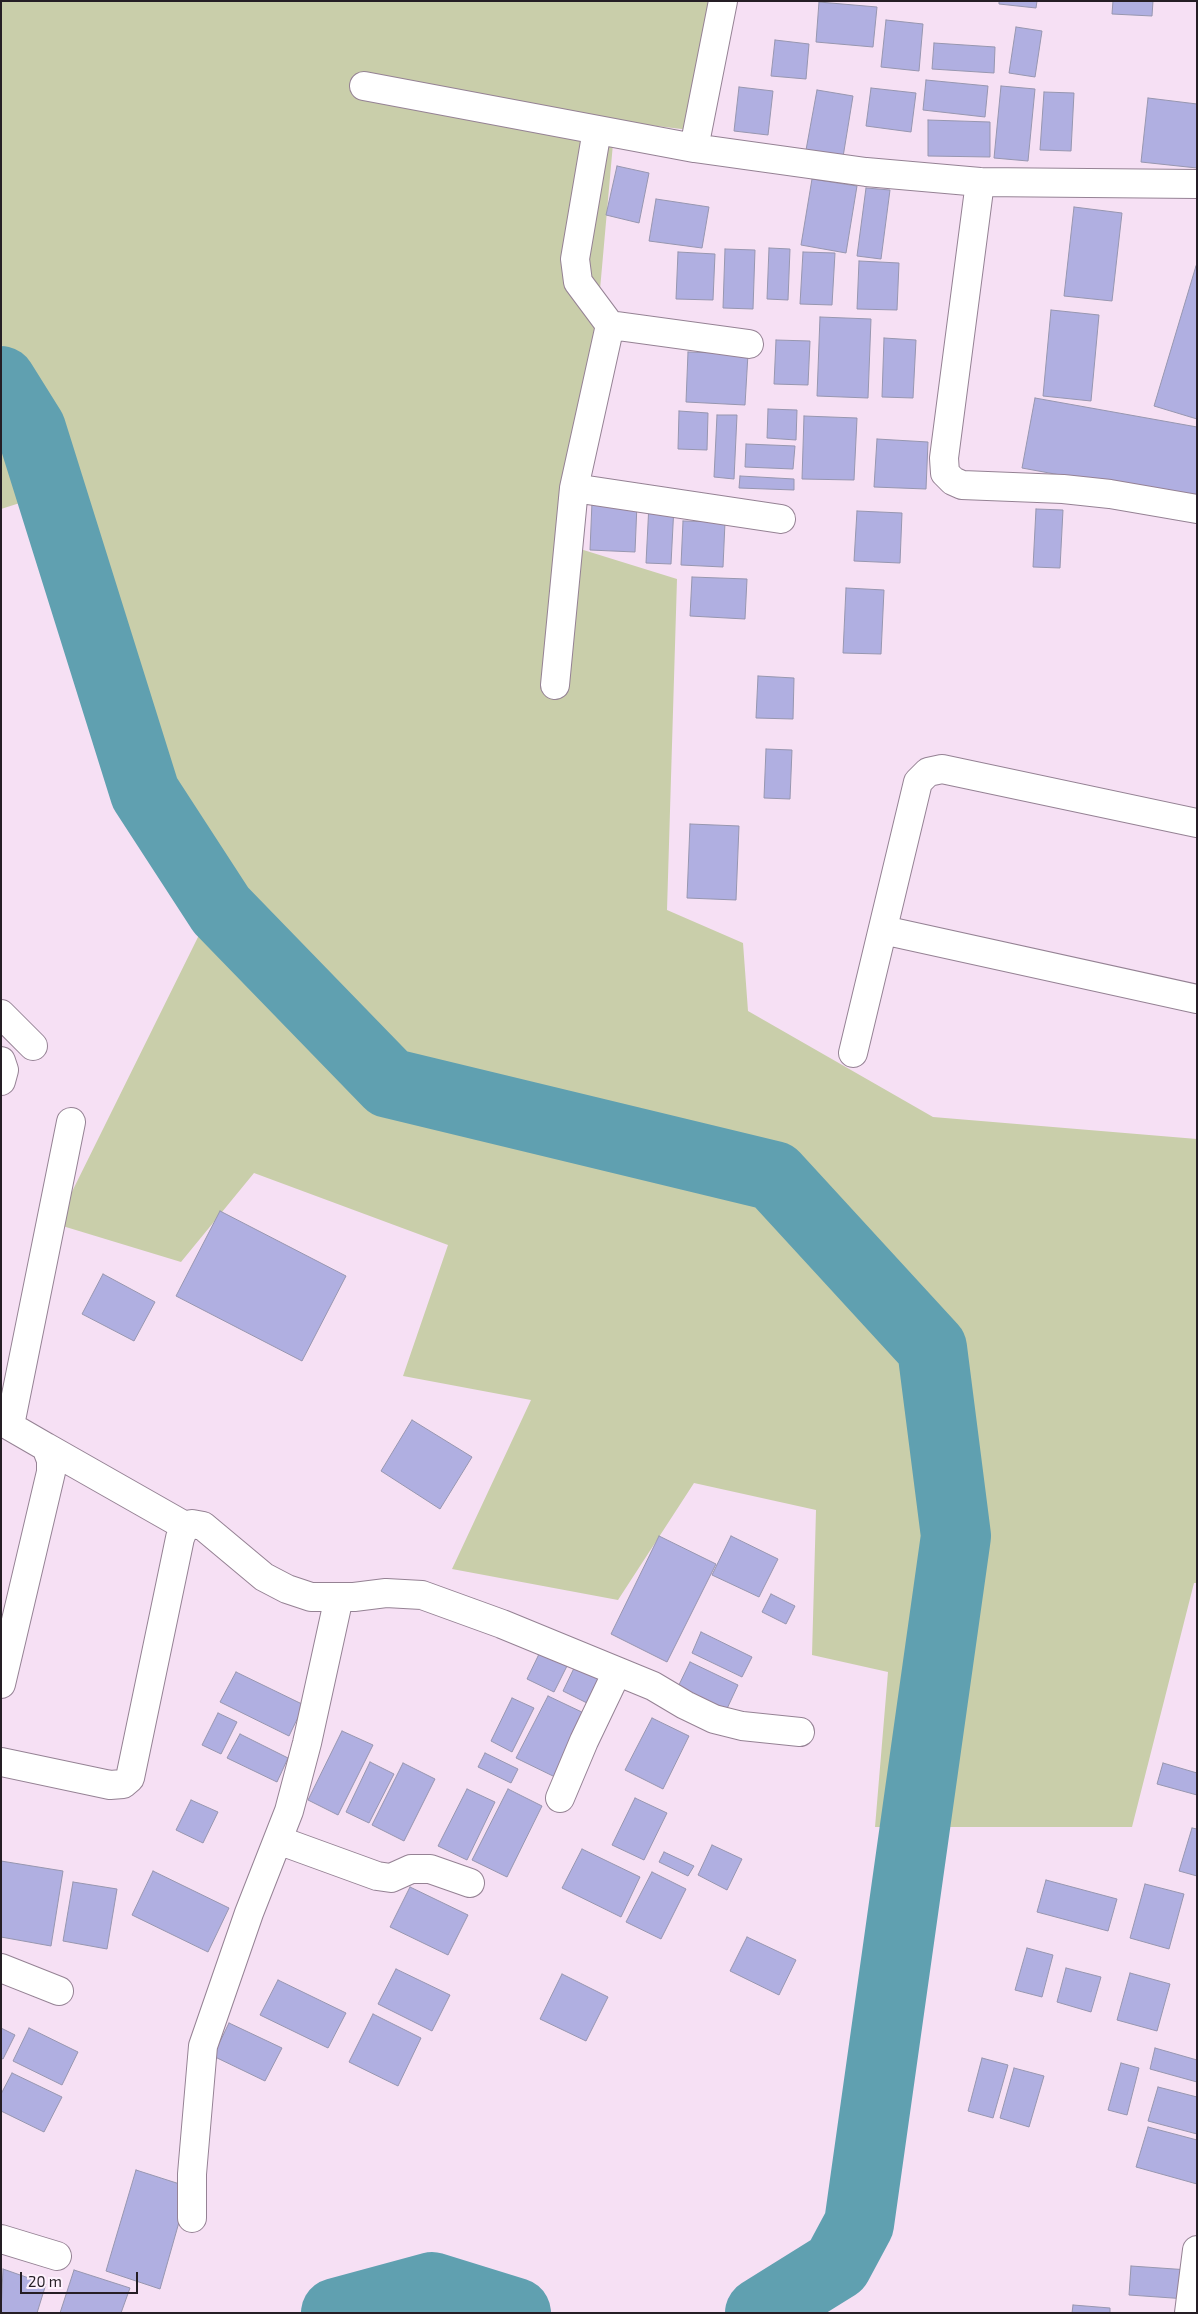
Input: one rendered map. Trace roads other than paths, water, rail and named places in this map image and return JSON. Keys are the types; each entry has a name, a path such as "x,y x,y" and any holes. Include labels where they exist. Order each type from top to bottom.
{"street":[{"path":"694,148 723,1"},
{"path":"364,86 694,148 866,172 980,182 1197,184"},
{"path":"597,130 575,259 578,282 610,325 749,344"},
{"path":"980,182 944,458 945,473 953,481 962,485 1063,489 1118,495 1197,510"},
{"path":"555,685 574,488 610,325"},
{"path":"574,488 781,519"},
{"path":"853,1053 918,782 928,772 942,769 1197,823"},
{"path":"882,930 1197,999"},
{"path":"1,1014 33,1046"},
{"path":"1,1061 4,1070 1,1081"},
{"path":"71,1122 6,1423 185,1526 192,1524 203,1526 264,1577 287,1590 311,1597 386,1593 422,1595 502,1624 653,1686 714,1719 742,1726 800,1732"},
{"path":"1,1684 51,1472 51,1460 46,1447"},
{"path":"1,1762 110,1785 123,1784 130,1778 180,1538 185,1526"},
{"path":"192,2218 192,2174 203,2046 249,1913 289,1811 307,1743 339,1597"},
{"path":"560,1798 584,1741 617,1672"},
{"path":"278,1840 377,1876 391,1878 411,1869 430,1869 470,1883"},
{"path":"1,1968 59,1991"},
{"path":"1,2239 57,2256"},
{"path":"1189,2313 1197,2250"}],"waterway":[{"path":"1,381 31,429 145,793 221,910 389,1083 774,1176 932,1348 956,1536 859,2224 837,2265 760,2313"},
{"path":"336,2313 432,2287 516,2313"}]}
